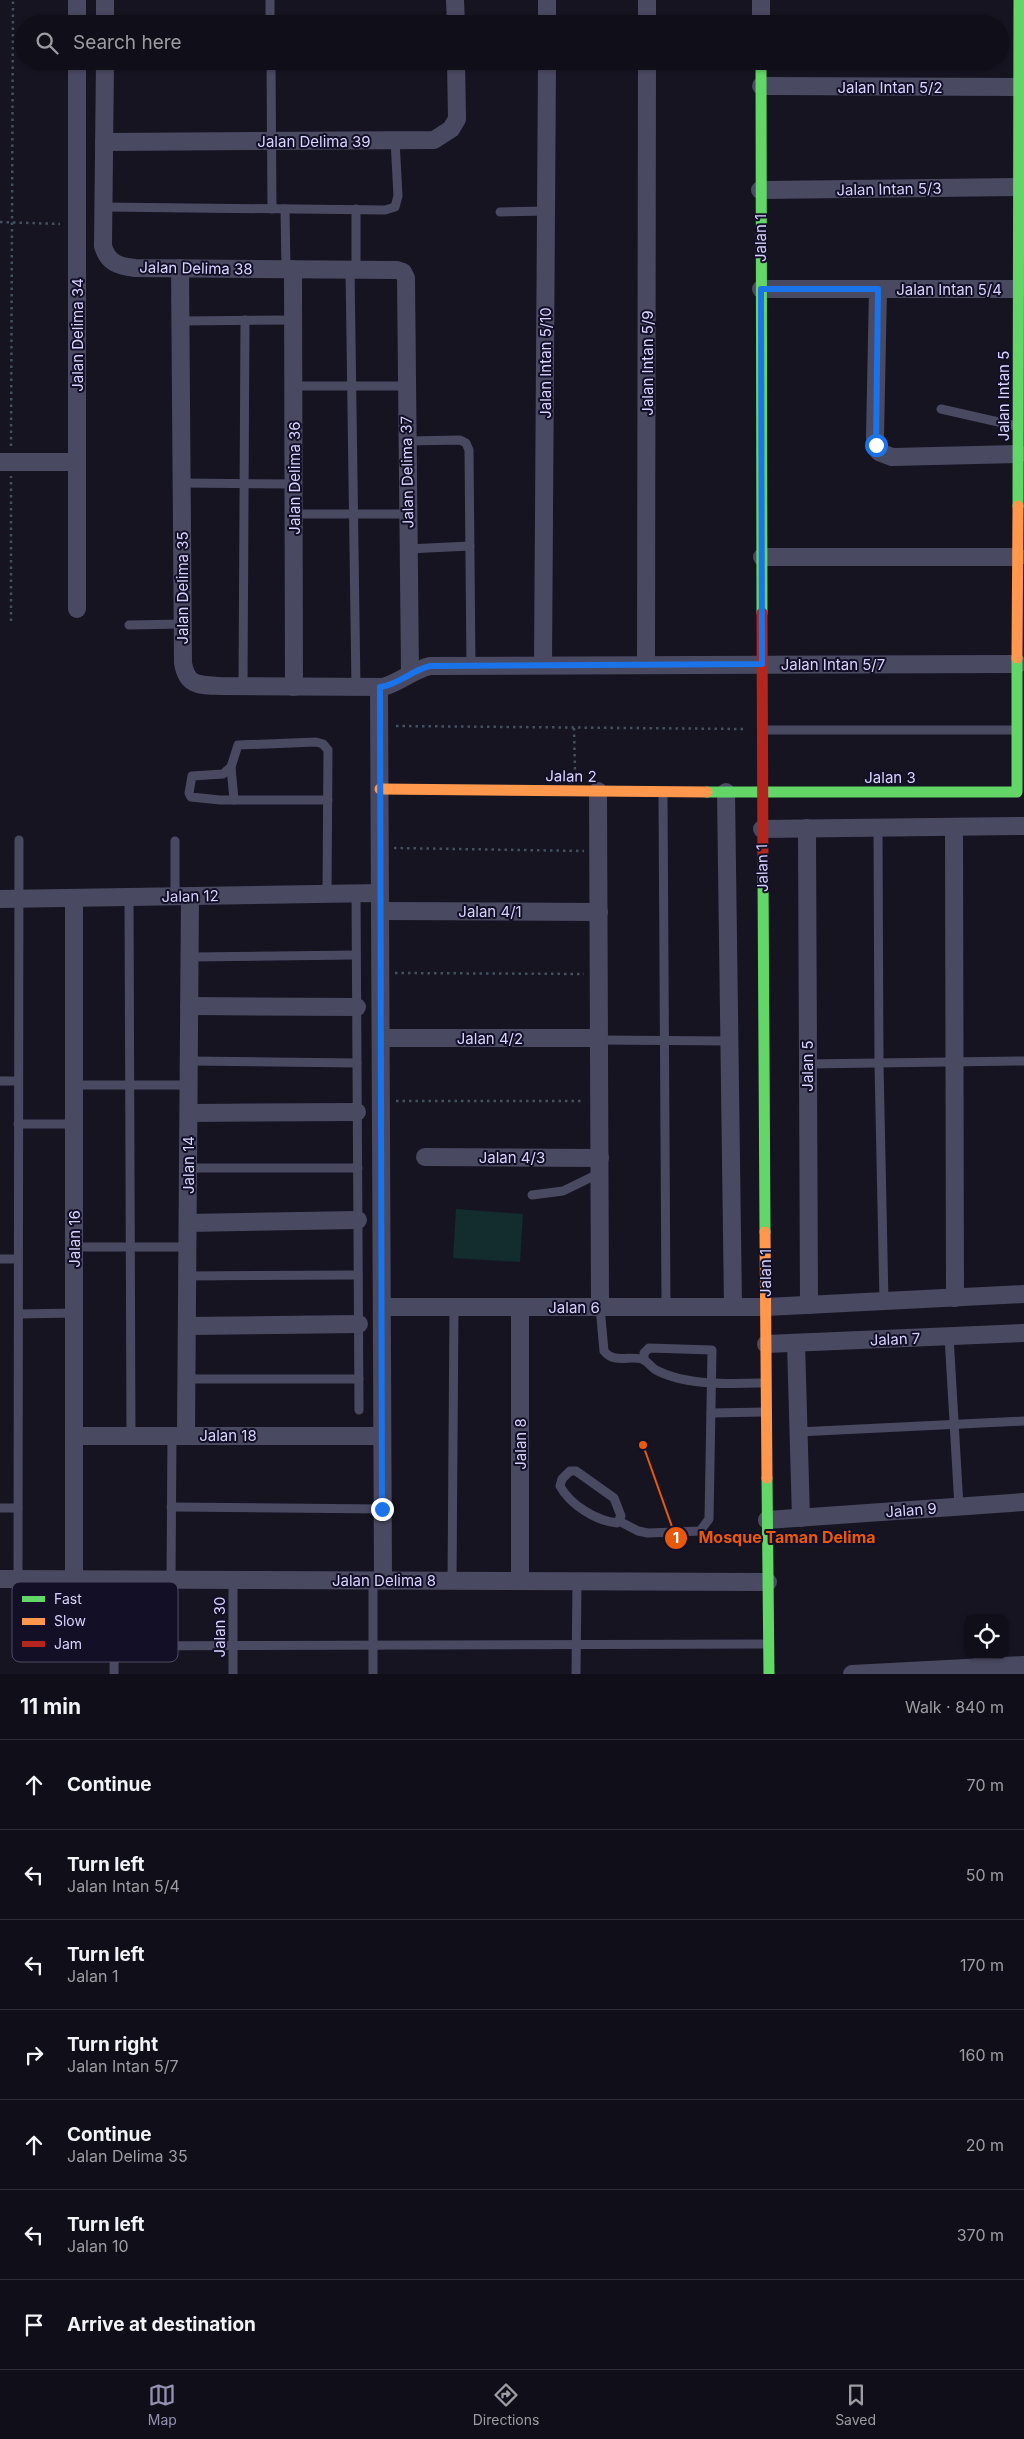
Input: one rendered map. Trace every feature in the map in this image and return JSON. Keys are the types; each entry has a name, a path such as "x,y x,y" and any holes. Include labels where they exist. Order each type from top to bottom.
{"street":[{"path":"77,0 77,15"},
{"path":"105,0 105,15"},
{"path":"455,0 456,15"},
{"path":"547,0 547,15"},
{"path":"647,0 647,15"},
{"path":"761,0 761,15"},
{"name":"Jalan Intan 5","path":"1017,792 1019,0"},
{"name":"Jalan Delima 34","path":"77,70 77,609"},
{"name":"Jalan Delima 38","path":"105,70 103,246 106,256 113,264 135,268 353,269 397,270 403,272"},
{"name":"Jalan Delima 39","path":"104,142 434,140 444,136 457,120 456,70"},
{"name":"Jalan Intan 5/10","path":"543,665 547,70"},
{"name":"Jalan Intan 5/9","path":"646,665 647,70"},
{"name":"Jalan 1","path":"761,70 762,829 769,1674"},
{"name":"Jalan Intan 5/2","path":"761,86 1018,87"},
{"name":"Jalan Intan 5/3","path":"760,190 1018,188"},
{"name":"Jalan Delima 35","path":"180,268 182,624 185,674 191,682 208,685 356,688 380,687 397,682 410,674"},
{"name":"Jalan Delima 36","path":"289,269 293,320 294,687"},
{"name":"Jalan Delima 37","path":"403,272 406,278 410,674"},
{"name":"Jalan Intan 5/4","path":"761,289 1018,289"},
{"path":"878,289 875,437 878,452 892,456 1018,454"},
{"path":"6,462 77,462"},
{"path":"762,556 1018,557"},
{"name":"Jalan Intan 5/7","path":"410,674 430,666 1018,664"},
{"path":"378,1580 382,1509 380,687"},
{"name":"Jalan 2","path":"380,789 762,793"},
{"path":"598,791 600,1307"},
{"path":"726,792 733,1307"},
{"name":"Jalan 3","path":"762,793 1017,792"},
{"path":"954,826 955,1298"},
{"path":"762,829 1024,826"},
{"name":"Jalan 5","path":"807,828 809,1305"},
{"name":"Jalan 12","path":"0,899 380,893"},
{"name":"Jalan 14","path":"179,1434 187,1379 189,1113 190,957 183,896"},
{"name":"Jalan 16","path":"74,898 74,1580"},
{"name":"Jalan 4/1","path":"380,911 599,912"},
{"path":"189,1006 357,1007"},
{"name":"Jalan 4/2","path":"381,1038 599,1039"},
{"path":"189,1113 357,1112"},
{"name":"Jalan 4/3","path":"424,1157 600,1166"},
{"path":"188,1222 358,1220"},
{"name":"Jalan 6","path":"382,1307 766,1307 1024,1294"},
{"name":"Jalan 8","path":"520,1307 520,1581"},
{"path":"187,1326 358,1324"},
{"name":"Jalan 7","path":"766,1344 1024,1333"},
{"path":"796,1343 801,1518"},
{"name":"Jalan 18","path":"74,1436 179,1434 382,1436"},
{"name":"Jalan 9","path":"767,1520 1024,1502"},
{"name":"Jalan Delima 8","path":"0,1579 768,1582"},
{"path":"852,1674 1024,1665"}],"lane":[{"path":"270,0 270,15"},
{"path":"271,70 272,208"},
{"path":"103,207 385,210 395,207 398,196 395,140"},
{"path":"285,209 289,269"},
{"path":"356,209 351,386 356,688"},
{"path":"500,212 546,211"},
{"path":"181,320 293,320"},
{"path":"244,686 245,320"},
{"path":"293,386 406,386"},
{"path":"941,409 1018,426"},
{"path":"407,441 450,439 466,443 469,458 471,666"},
{"path":"182,483 294,484"},
{"path":"294,514 408,514"},
{"path":"408,549 470,546"},
{"path":"129,625 182,624"},
{"path":"762,730 1017,730"},
{"path":"234,800 231,767 235,748 240,743 323,744 328,750 327,894"},
{"path":"231,767 223,774 192,776 189,793 195,799 328,800"},
{"path":"662,792 666,1307"},
{"path":"878,828 879,1064 884,1301"},
{"path":"18,1579 19,840"},
{"path":"175,841 183,896"},
{"path":"356,893 359,1410"},
{"path":"130,897 131,1435"},
{"path":"190,957 356,956"},
{"path":"599,1039 729,1041"},
{"path":"189,1061 357,1063"},
{"path":"807,1064 1024,1061"},
{"path":"0,1081 18,1081"},
{"path":"74,1085 189,1085"},
{"path":"18,1124 74,1124"},
{"path":"532,1195 563,1191 600,1166"},
{"path":"188,1168 358,1168"},
{"path":"74,1247 188,1247"},
{"path":"0,1260 18,1260"},
{"path":"187,1276 358,1274"},
{"path":"452,1581 454,1307"},
{"path":"600,1307 604,1351 608,1356 617,1359 644,1360 658,1371 711,1384 766,1383"},
{"path":"18,1314 74,1313"},
{"path":"949,1336 959,1507"},
{"path":"619,1521 621,1519 619,1509 614,1498 576,1472 570,1471 566,1474 560,1486 564,1494 603,1522 617,1523 619,1521 638,1531 648,1533 700,1531 706,1526 709,1519 712,1350 709,1348 649,1348 644,1353 644,1360"},
{"path":"187,1379 359,1379"},
{"path":"711,1413 767,1412"},
{"path":"798,1432 1024,1421"},
{"path":"171,1580 171,1507 179,1434"},
{"path":"171,1507 382,1509"},
{"path":"0,1508 18,1508"},
{"name":"Jalan 30","path":"233,1580 233,1674"},
{"path":"372,1674 378,1580"},
{"path":"576,1674 577,1581"},
{"path":"178,1646 768,1644"}],"path":[{"path":"10,622 6,462 12,222 13,0"},
{"path":"0,222 77,225"},
{"path":"380,725 762,730"},
{"path":"574,728 575,791"},
{"path":"380,848 598,851"},
{"path":"380,973 599,974"},
{"path":"381,1101 599,1101"}],"green space":[{"path":"456,1209 523,1214 520,1262 453,1258"}],"traffic: fast":[{"path":"1018,506 1019,0"},
{"path":"761,70 762,613"},
{"path":"707,792 1017,792 1017,658"},
{"path":"763,874 765,1232"},
{"path":"767,1478 769,1674"}],"traffic: slow":[{"path":"1017,658 1018,506"},
{"path":"380,789 707,792"},
{"path":"765,1232 767,1478"}],"traffic: jam":[{"path":"762,613 763,874"}],"place":[{"name":"Mosque Taman Delima","path":"643,1445"}],"route":[{"path":"382,1509 380,687 397,682 421,668 430,666 762,664 761,289 878,289 876,445"}]}
